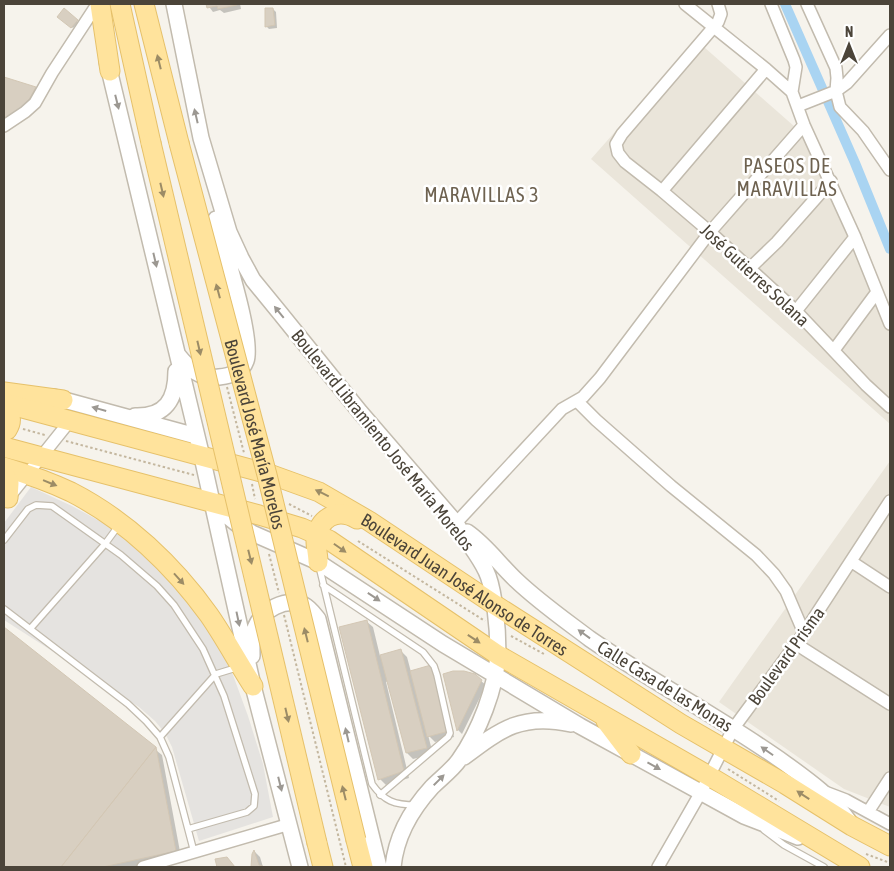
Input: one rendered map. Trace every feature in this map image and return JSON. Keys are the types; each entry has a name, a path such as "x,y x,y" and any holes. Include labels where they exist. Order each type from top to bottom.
{"main road":[{"name":"Boulevard José María Morelos","path":"120,4 151,143 323,867"},
{"name":"Boulevard José María Morelos","path":"144,4 264,465 362,867"},
{"path":"95,6 110,71"},
{"path":"4,392 63,400"},
{"name":"Boulevard Juan José Alonso de Torres","path":"4,403 202,457 246,478 296,483 326,495 369,521 495,606 681,724 713,769 786,784 852,826 890,846"},
{"name":"Boulevard Juan José Alonso de Torres","path":"4,447 212,504 321,528 329,540 498,655 599,712 713,769 830,849 860,859"},
{"path":"4,468 71,492 92,504 150,547 190,591 209,616 253,686"},
{"path":"4,474 9,483 6,501"},
{"path":"318,562 316,541 321,528 335,514 348,514 403,551 437,567"},
{"path":"599,712 631,754"}],"street":[{"name":"Boulevard Libramiento José María Morelos","path":"174,4 201,138 229,232 253,280 360,412 456,524 466,542 480,559 492,590 498,629 498,655 489,699 482,717 459,760 416,805 405,824 397,845 393,867"},
{"path":"684,4 715,26 792,92 804,125 831,181 890,324"},
{"path":"715,26 721,18 718,4"},
{"path":"771,4 796,67 792,92"},
{"path":"807,4 836,68 837,78 834,92 840,107 863,131 890,170"},
{"path":"4,126 35,103 95,6"},
{"name":"José Gutierres Solana","path":"715,26 622,134 616,144 616,148 625,162 710,232 796,311 866,386 890,407"},
{"path":"798,106 834,92 852,78 890,35"},
{"path":"662,191 766,68"},
{"path":"110,71 202,457 253,686 300,867"},
{"path":"456,524 562,409 583,397 600,378 710,232 804,125"},
{"path":"176,352 185,364 201,376 212,378 224,377 235,373 242,369 247,359 246,337 210,194 201,138"},
{"path":"750,268 778,242 831,181"},
{"path":"796,311 855,237"},
{"path":"834,350 877,292"},
{"path":"121,416 151,415 166,406 174,393 176,352"},
{"path":"4,383 196,436"},
{"path":"577,401 671,486 756,555 774,574 786,591 804,633"},
{"path":"6,501 69,422"},
{"name":"Boulevard Prisma","path":"658,867 713,769 733,728 804,633 890,501"},
{"path":"212,504 236,524 318,562 443,644 580,726 631,754 713,769 744,816 830,849"},
{"name":"Calle Casa de las Monas","path":"456,524 479,542 535,597 631,667 733,728 786,764 821,791 846,800 890,824"},
{"path":"852,562 890,587"},
{"path":"253,686 252,642 254,629 261,617 271,609 282,604 304,605 318,619 379,867"},
{"path":"796,644 890,704"},
{"path":"459,760 499,732 531,720 580,726"},
{"path":"868,812 890,778"},
{"path":"821,791 842,812 852,826"},
{"path":"144,867 290,824"}],"lane":[{"path":"4,540 28,509 36,505 52,506 140,570 174,605 198,641 216,674 252,782 256,800 252,809 247,812 188,829"},
{"path":"30,629 105,544 120,524"},
{"path":"318,562 372,784 380,795 389,801 398,804 416,805"},
{"path":"323,585 423,652 434,666 438,675 450,733 448,737 380,795"},
{"path":"4,609 128,704 146,720 160,737 168,757 194,852"},
{"path":"160,737 216,674 240,667"},
{"path":"744,816 784,845 824,867"}],"path":[{"path":"224,377 246,478 253,488 258,515"},
{"path":"6,422 56,438 207,479"},
{"path":"246,478 253,488"},
{"path":"286,503 321,528"},
{"path":"265,538 346,867"},
{"path":"357,541 498,629 548,656"},
{"path":"713,769 784,804"},
{"path":"860,859 890,864"}],"shaded area":[{"path":"696,40 803,134 890,330 890,424 591,159"},
{"path":"890,461 890,807 844,789 719,702"},
{"path":"31,487 107,525 142,550 175,581 215,638 233,675 263,764 273,817 199,841 172,747 165,733 155,721 139,707 4,620 4,523"}],"building":[{"path":"206,4 237,5 218,9 217,6 207,8"},
{"path":"64,8 78,20 71,28 57,17"},
{"path":"265,8 273,8 275,25 265,27"},
{"path":"4,77 36,87 25,107 4,121"},
{"path":"367,620 404,771 378,780 339,627"},
{"path":"4,627 156,747 61,867 4,867"},
{"path":"401,649 427,748 406,753 380,655"},
{"path":"431,665 449,731 427,737 410,671"},
{"path":"453,671 475,674 482,680 457,731 443,674"},
{"path":"156,747 176,851 103,867 61,867"},
{"path":"254,850 259,865 265,867 251,867"},
{"path":"227,857 235,867 217,867 215,859"}],"waterway":[{"path":"785,4 855,163 890,249"}],"district":[{"name":"PASEOS DE MARAVILLAS","path":"787,176"},
{"name":"MARAVILLAS 3","path":"482,194"}]}
